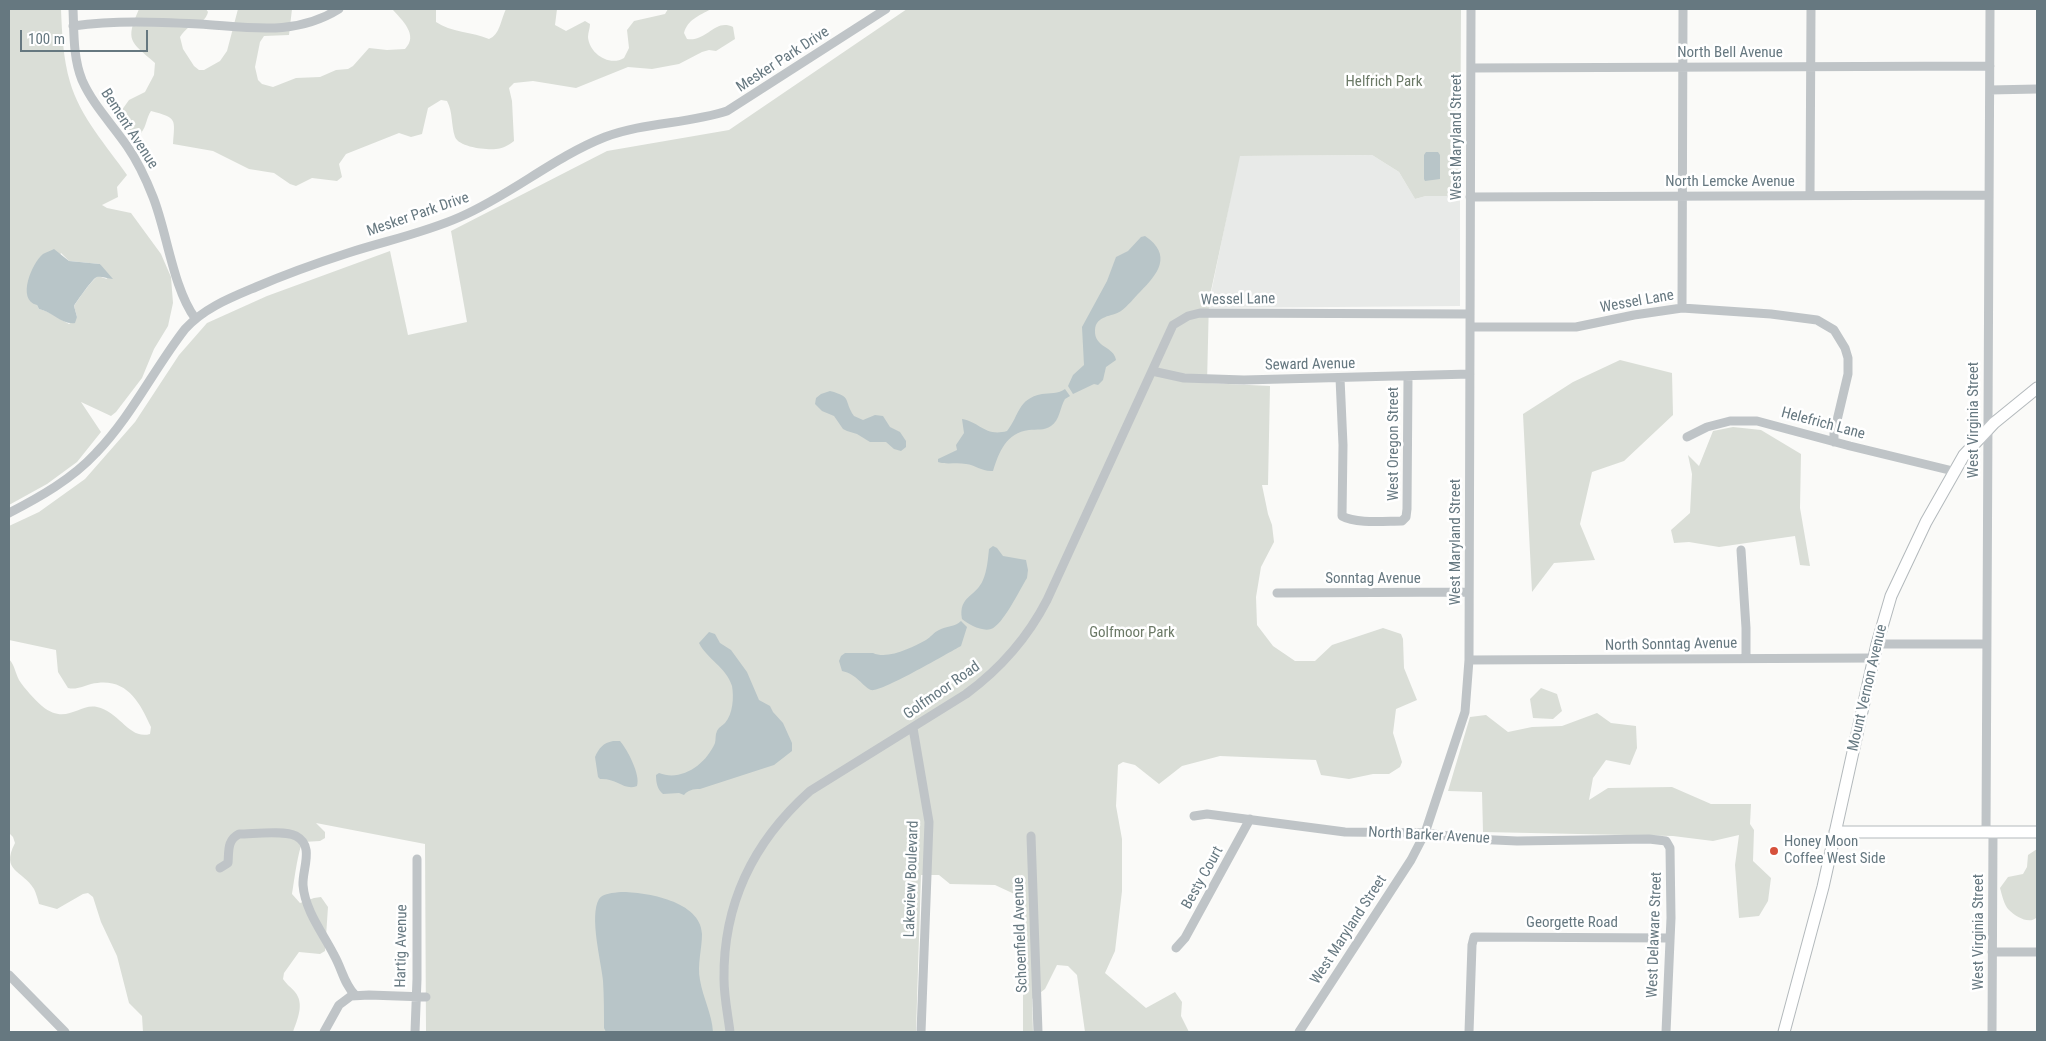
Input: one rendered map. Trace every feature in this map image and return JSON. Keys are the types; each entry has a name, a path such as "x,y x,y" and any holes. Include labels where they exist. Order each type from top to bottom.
{"main road":[{"name":"Mount Vernon Avenue","path":"1784,1032 1821,896 1886,610 1905,564 1953,471 1964,455 1988,429 2037,388"},
{"path":"1835,832 2037,832"}],"street":[{"name":"Bement Avenue","path":"73,9 76,56 82,80 93,103 127,146 146,178 185,303 195,318"},
{"path":"74,26 108,22 143,22 246,29 282,28 311,23 339,9"},
{"name":"Mesker Park Drive","path":"9,513 59,484 96,454 118,428 174,344 195,318 228,299 272,280 347,253 458,218 488,204 574,152 606,136 727,111 886,9"},
{"name":"West Maryland Street","path":"1299,1032 1403,873 1425,833 1465,712 1469,660 1470,592 1471,9"},
{"path":"1682,308 1683,9"},
{"path":"1810,196 1811,9"},
{"name":"West Virginia Street","path":"1990,9 1986,644 1992,1032"},
{"name":"North Bell Avenue","path":"1471,68 1990,66"},
{"path":"1990,90 2037,89"},
{"name":"North Lemcke Avenue","path":"1470,197 1989,195"},
{"name":"Wessel Lane","path":"1470,326 1576,327 1634,315 1682,308 1780,314 1818,320 1834,330 1845,348 1848,358 1848,374 1834,433 1834,442"},
{"name":"Wessel Lane","path":"1188,316 1200,313 1470,314"},
{"name":"Golfmoor Road","path":"730,1032 724,980 726,946 737,896 755,855 777,824 810,791 966,694 988,678 1012,653 1026,634 1046,600 1170,330 1178,321 1188,316"},
{"name":"Seward Avenue","path":"1152,371 1169,376 1194,378 1265,380 1470,374"},
{"name":"West Oregon Street","path":"1340,378 1343,446 1342,516 1349,519 1374,522 1402,521 1406,517 1408,377"},
{"name":"Helefrich Lane","path":"1687,437 1707,428 1740,420 1757,421 1953,471"},
{"path":"1741,550 1746,658"},
{"name":"Sonntag Avenue","path":"1277,593 1375,594 1470,592"},
{"path":"1877,644 1986,644"},
{"name":"North Sonntag Avenue","path":"1469,660 1874,658"},
{"name":"Lakeview Boulevard","path":"913,728 929,822 921,1032"},
{"name":"North Barker Avenue","path":"1194,816 1207,814 1345,832 1425,833 1473,839 1517,841 1649,839 1664,841"},
{"name":"Besty Court","path":"1176,948 1185,938 1250,819"},
{"path":"220,868 228,863 230,843 239,834 289,834 301,840 307,851 303,874 306,898 317,926 335,957 347,985 355,995"},
{"name":"Schoenfield Avenue","path":"1031,836 1038,1032"},
{"name":"West Delaware Street","path":"1664,841 1670,848 1670,938 1666,1032"},
{"name":"Hartig Avenue","path":"415,1032 417,860"},
{"name":"Georgette Road","path":"1469,1032 1472,945 1474,938 1670,938"},
{"path":"1992,952 2037,952"},
{"path":"9,975 65,1032"},
{"path":"324,1032 339,1005 347,998 355,995 426,997"}],"shaded area":[{"path":"1426,152 1438,152 1440,155 1440,179 1425,181 1424,155"},
{"path":"1372,155 1399,172 1415,199 1426,196 1460,196 1460,306 1208,308 1239,156"},
{"path":"1145,236 1159,250 1160,264 1157,271 1147,285 1124,309 1098,322 1095,330 1096,336 1101,344 1112,352 1116,360 1106,367 1103,380 1098,385 1094,384 1073,394 1068,386 1073,375 1084,365 1082,327 1107,281 1116,257 1128,251 1141,237"},
{"path":"54,249 69,261 100,264 113,279 97,277 92,281 74,306 77,317 75,323 66,322 39,309 37,305 31,302 28,296 28,281 34,265 43,254"},
{"path":"1065,389 1070,396 1063,402 1054,423 1046,429 1021,432 1009,439 1001,450 993,471 966,464 938,462 938,459 957,450 956,445 964,433 962,419 988,431 1007,431 1020,408 1028,400 1034,396 1057,393"},
{"path":"830,391 845,397 854,416 863,420 875,415 883,416 890,427 900,432 906,441 906,447 901,451 894,449 886,442 870,442 857,434 843,429 834,416 822,411 815,404 816,398"},
{"path":"993,546 1003,556 1026,560 1028,570 1027,578 1001,621 996,626 987,630 971,625 962,619 961,611 965,601 980,586 983,580 989,549"},
{"path":"961,621 967,627 961,646 887,685 871,690 852,675 842,671 839,661 845,653 893,654 914,646 926,640 937,631"},
{"path":"709,632 715,634 720,643 731,650 747,672 759,700 770,706 783,723 792,743 792,751 774,765 700,789 691,790 684,795 679,793 663,794 657,785 656,775 659,773 676,775 684,773 706,758 715,743 717,731 728,719 731,710 733,690 729,679 702,649 699,643"},
{"path":"613,741 620,741 630,756 637,775 637,786 628,787 598,777 595,757 602,746"},
{"path":"621,892 644,894 683,906 699,923 702,934 699,974 713,1032 606,1032 604,1028 603,981 596,939 595,916 596,907 601,897"}],"green space":[{"path":"9,9 61,9 64,55 74,95 87,119 127,175 117,187 118,197 102,205 107,208 131,213 161,254 171,277 173,303 168,326 154,349 142,378 116,412 111,416 81,402 101,432 77,462 47,484 9,505","holes":["61,253 69,261 100,264 107,279 98,276 89,285 74,306 77,317 69,324 51,313 39,309 37,305"]},
{"path":"139,9 206,9 208,12 205,18 201,22 189,27 180,37 183,49 194,66 199,70 204,70 220,61 227,51 238,9 292,9 289,35 264,36 260,42 255,67 258,80 262,84 273,87 296,78 320,77 336,70 348,69 369,48 405,49 409,44 410,33 392,9 436,9 436,22 455,30 489,39 496,34 506,9 557,9 555,25 566,31 585,21 590,24 589,43 601,57 612,61 624,58 629,48 627,30 634,21 665,14 668,9 711,9 694,18 688,24 684,33 687,39 700,37 716,28 727,25 733,27 735,39 716,51 702,52 679,64 652,69 628,67 576,88 533,81 514,83 509,88 512,101 514,141 498,149 473,147 457,140 449,105 447,101 441,100 428,108 422,134 411,137 399,133 346,154 339,164 342,177 337,181 312,178 296,186 274,173 249,169 213,151 173,144 174,124 166,115 151,111 141,133 133,132 127,128 119,114 129,100 145,92 154,75 155,63 132,40 132,28"},
{"path":"907,9 1461,9 1460,196 1426,196 1415,199 1399,172 1372,155 1240,156 1209,300 1207,383 1270,386 1268,485 1262,485 1272,525 1274,542 1261,567 1256,597 1257,625 1273,646 1295,661 1315,661 1332,645 1383,628 1401,634 1403,639 1404,668 1417,700 1396,709 1393,733 1402,762 1400,767 1389,774 1373,774 1349,779 1321,775 1316,760 1220,756 1182,766 1159,784 1135,765 1123,762 1118,765 1116,806 1122,839 1122,891 1115,951 1105,973 1146,1008 1175,992 1182,1002 1181,1016 1189,1032 1085,1032 1077,975 1068,966 1057,965 1045,989 1032,999 1033,1032 1023,1032 1023,898 995,885 950,884 939,875 921,875 916,1032 426,1032 425,844 316,823 325,832 325,838 320,841 303,842 292,894 300,903 321,897 328,907 325,951 320,954 299,952 284,973 283,979 295,992 300,1007 293,1032 143,1032 142,1016 129,1003 117,956 101,922 93,897 88,893 83,894 57,909 39,904 34,889 15,870 10,860 15,843 9,833 9,659 24,687 42,706 51,712 65,714 84,708 97,707 112,714 136,733 150,734 151,727 136,699 122,687 103,682 77,688 68,688 58,672 56,650 9,640 9,526 39,512 85,479 135,422 179,355 207,323 267,296 390,251 408,335 467,322 451,231 607,151 729,130"},
{"path":"1620,360 1672,373 1673,415 1624,461 1592,472 1580,524 1595,560 1554,563 1532,592 1523,414 1573,382"},
{"path":"1733,427 1761,430 1801,454 1800,508 1810,566 1800,565 1795,536 1719,547 1689,542 1674,543 1671,530 1690,513 1692,474 1688,455 1699,466 1713,431"},
{"path":"1541,688 1557,694 1562,711 1553,719 1533,718 1530,699"},
{"path":"1597,713 1611,723 1636,726 1637,748 1630,765 1606,760 1593,778 1589,800 1608,788 1672,787 1711,804 1751,804 1750,824 1754,830 1753,861 1771,878 1768,901 1759,916 1739,918 1735,865 1739,835 1713,841 1673,836 1483,832 1482,792 1448,791 1470,717 1486,715 1508,732 1532,727 1562,726"},
{"path":"2037,849 2037,917 2027,920 2015,915 2007,908 2000,888 2008,877 2023,874 2027,867 2028,855"}],"place":[{"name":"Honey Moon Coffee West Side","path":"1774,851"}],"park label":[{"name":"Helfrich Park","path":"1384,82"},
{"name":"Golfmoor Park","path":"1132,633"}]}
